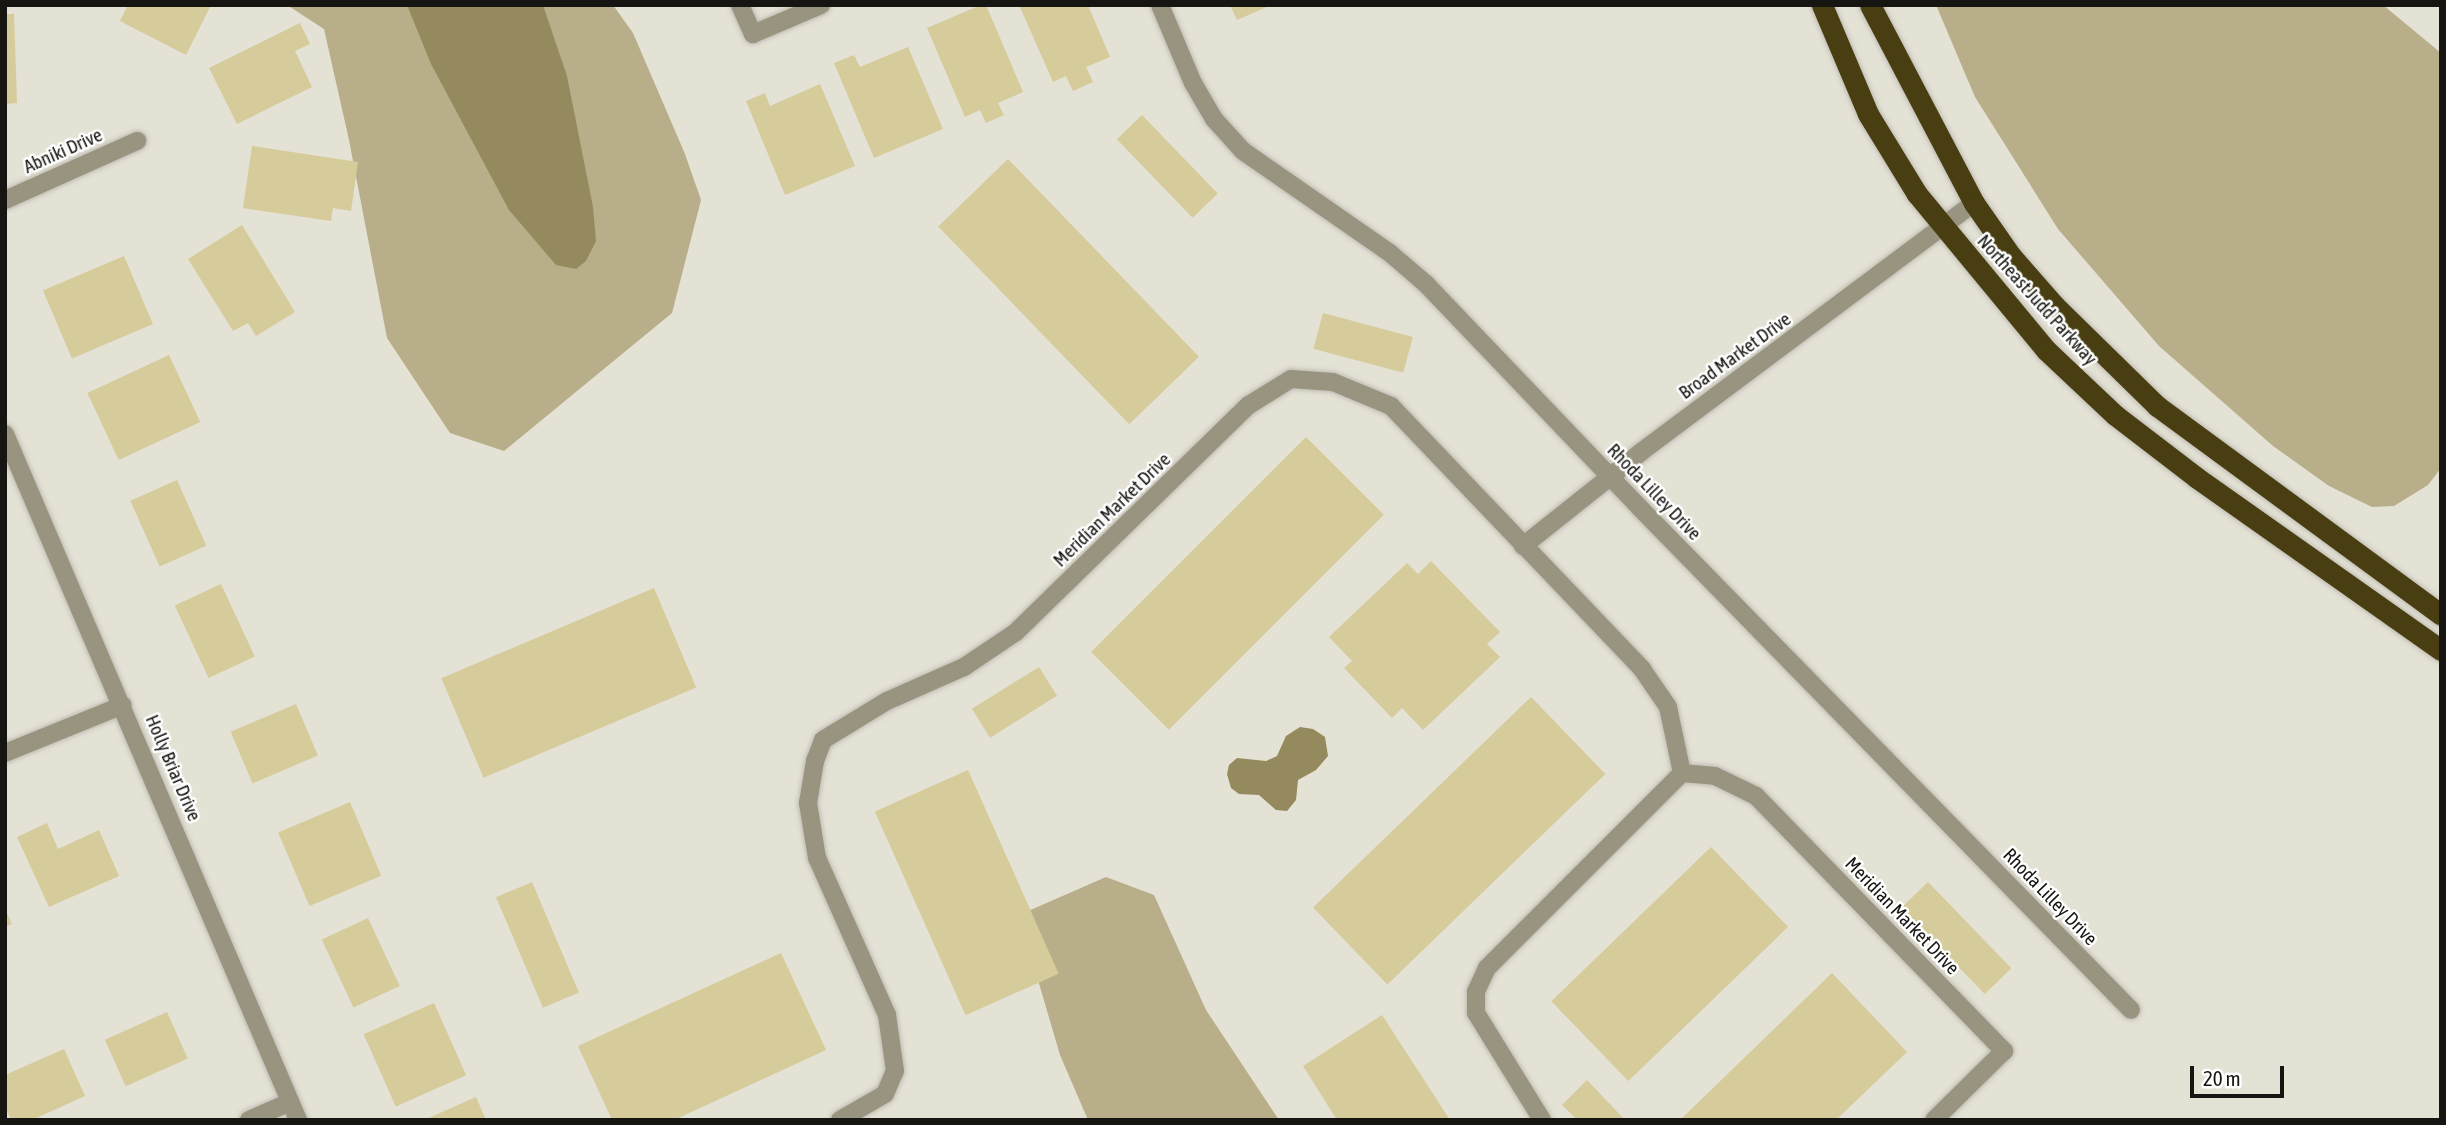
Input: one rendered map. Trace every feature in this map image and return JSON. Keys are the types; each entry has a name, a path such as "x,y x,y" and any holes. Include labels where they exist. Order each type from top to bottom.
{"highway":[{"name":"Northeast Judd Parkway","path":"1822,5 1868,114 1917,194 2046,349 2115,415 2197,478 2441,650"},
{"name":"Northeast Judd Parkway","path":"1870,5 1975,204 2011,256 2055,306 2157,405 2441,615"}],"street":[{"path":"740,5 752,34 821,5"},
{"name":"Rhoda Lilley Drive","path":"1160,5 1193,83 1209,110 1243,151 1391,254 1426,284 2131,1010"},
{"name":"Abniki Drive","path":"5,200 137,141"},
{"name":"Broad Market Drive","path":"1523,547 1611,477 1975,204"},
{"name":"Meridian Market Drive","path":"840,1120 885,1094 895,1071 887,1015 817,858 808,803 815,761 823,740 887,701 964,667 1016,632 1249,405 1291,379 1333,382 1391,406 1642,669 1668,707 1682,774 1715,776 1756,796 2004,1051 1934,1120"},
{"name":"Holly Briar Drive","path":"5,434 298,1120"},
{"path":"5,754 123,705"},
{"path":"1542,1120 1476,1013 1476,992 1487,968 1682,774"},
{"path":"249,1120 290,1102"}],"shaded area":[{"path":"287,5 613,5 633,33 685,154 701,200 672,313 504,451 450,433 387,338 349,140 324,29"},
{"path":"407,5 543,5 567,76 593,207 596,241 586,261 576,269 556,265 509,210 431,64"},
{"path":"1936,5 2383,5 2441,53 2441,468 2428,485 2394,506 2372,507 2329,486 2273,446 2159,346 2058,229 1975,97"},
{"path":"1300,727 1313,729 1325,737 1328,756 1316,770 1298,780 1296,800 1287,811 1276,810 1259,795 1239,794 1231,788 1227,774 1229,765 1237,758 1266,761 1277,756 1286,736"},
{"path":"1106,877 1154,895 1206,1010 1279,1120 1088,1120 1060,1055 1019,915"}],"building":[{"path":"128,5 211,5 186,55 120,21"},
{"path":"986,5 1023,92 998,103 1004,115 986,123 980,110 965,117 927,28"},
{"path":"1019,5 1088,5 1110,57 1086,67 1093,82 1073,91 1066,76 1053,82"},
{"path":"1230,5 1271,5 1237,20"},
{"path":"5,14 14,14 17,103 5,104"},
{"path":"300,23 310,44 295,51 312,87 237,124 209,68"},
{"path":"908,47 943,129 874,158 834,63 854,55 860,67"},
{"path":"820,84 855,166 785,195 746,101 765,93 770,106"},
{"path":"1142,115 1218,193 1193,218 1117,139"},
{"path":"252,146 358,162 351,211 333,208 331,221 243,208"},
{"path":"1008,159 1199,357 1129,424 938,226"},
{"path":"242,225 295,312 256,336 248,323 233,331 188,259"},
{"path":"124,256 153,324 72,359 43,290"},
{"path":"1323,313 1413,337 1403,373 1313,349"},
{"path":"169,355 200,422 119,460 87,393"},
{"path":"1306,437 1384,515 1169,730 1091,652"},
{"path":"177,480 206,546 160,567 130,501"},
{"path":"1431,561 1500,632 1487,644 1500,657 1423,730 1402,708 1392,718 1344,668 1352,661 1329,637 1407,563 1418,574"},
{"path":"221,584 255,657 209,678 175,606"},
{"path":"654,588 696,687 484,778 441,678"},
{"path":"1039,667 1057,696 990,738 972,709"},
{"path":"1531,697 1605,774 1387,984 1313,907"},
{"path":"296,704 318,756 253,783 231,732"},
{"path":"968,770 1059,974 966,1015 875,811"},
{"path":"350,802 381,876 309,906 278,832"},
{"path":"47,823 58,849 99,830 119,876 49,907 17,837"},
{"path":"1711,847 1788,927 1628,1081 1551,1001"},
{"path":"532,882 579,992 543,1008 496,897"},
{"path":"1928,882 2011,968 1985,994 1901,908"},
{"path":"5,909 12,924 5,927"},
{"path":"368,918 400,986 353,1008 322,940"},
{"path":"781,953 826,1050 674,1120 612,1120 578,1046"},
{"path":"1832,973 1907,1052 1836,1120 1680,1120"},
{"path":"434,1003 466,1075 396,1106 364,1034"},
{"path":"167,1012 188,1059 126,1086 105,1040"},
{"path":"1382,1015 1450,1120 1337,1120 1303,1066"},
{"path":"64,1049 85,1096 32,1120 11,1120 5,1106 5,1075"},
{"path":"1587,1080 1625,1120 1577,1120 1562,1105"},
{"path":"476,1097 486,1120 424,1120"}]}
